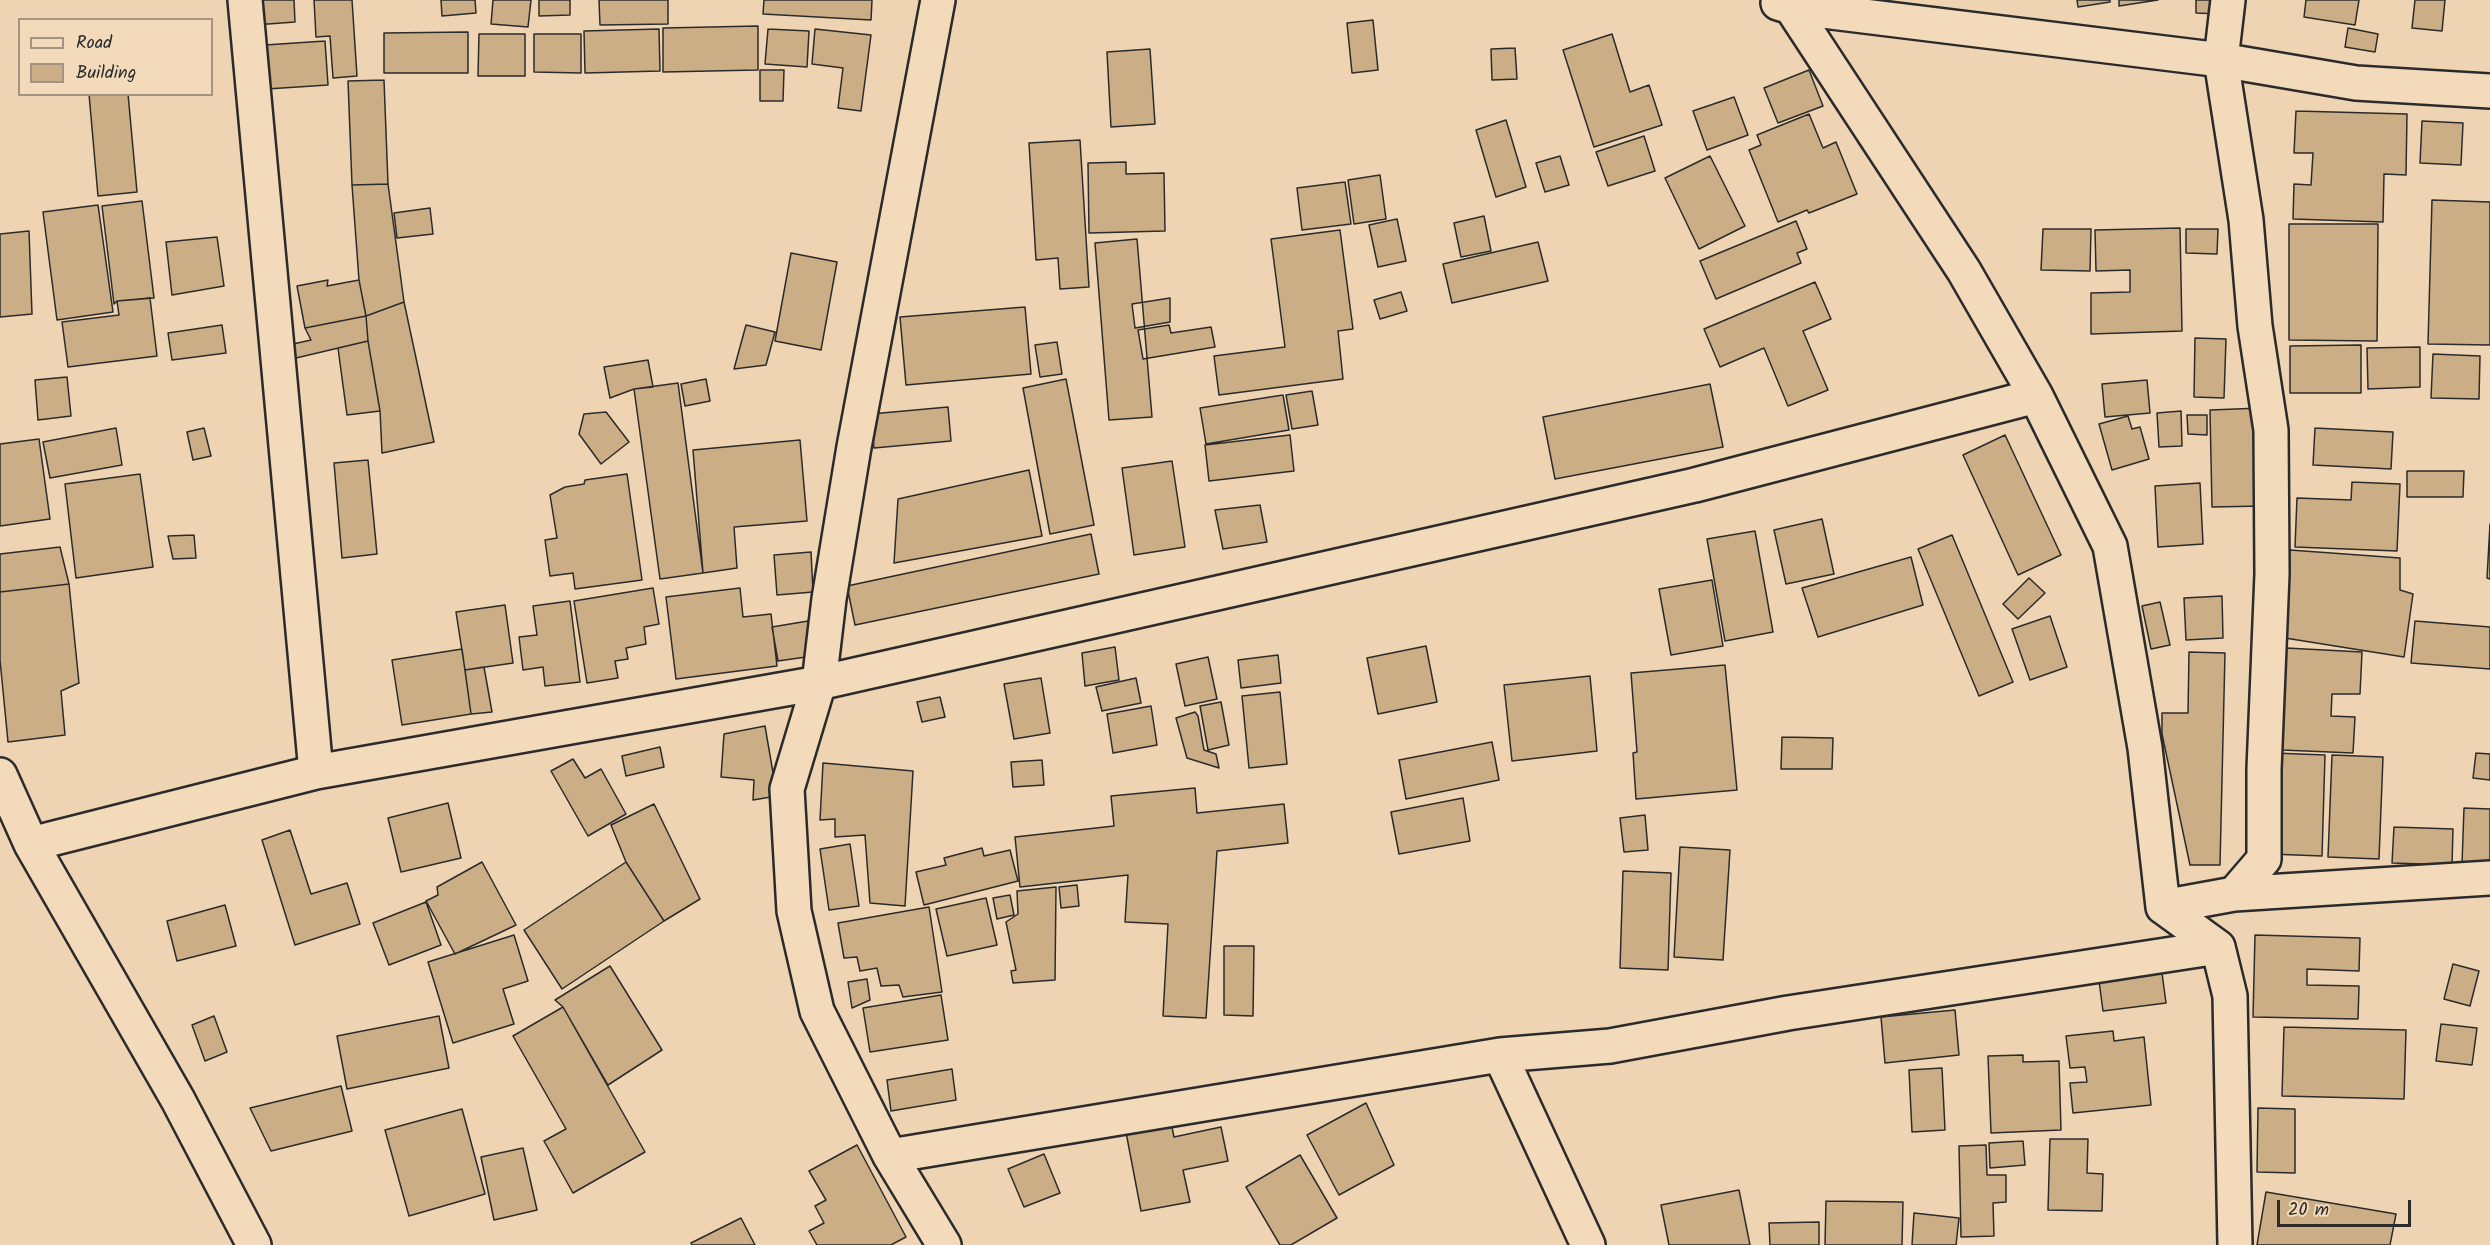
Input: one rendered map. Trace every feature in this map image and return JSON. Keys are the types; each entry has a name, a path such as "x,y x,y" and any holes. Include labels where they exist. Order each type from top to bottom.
{"street":[{"path":"245,0 316,772"},
{"path":"938,0 854,447 829,599 819,683 787,789 794,911 817,1011 890,1156 944,1245"},
{"path":"2228,0 2221,60 2246,220 2255,326 2271,430 2271,574 2264,769 2264,860 2234,894"},
{"path":"1783,2 2221,60 2356,83 2490,91"},
{"path":"1783,2 1964,271 2036,396 2110,546 2145,748 2163,907 2218,947 2230,996 2235,1245"},
{"path":"31,844 316,772 819,683 1695,485 2036,396"},
{"path":"0,776 31,844 178,1100 254,1245"},
{"path":"2163,907 2234,894 2490,878"},
{"path":"890,1156 1500,1055 1610,1046 1788,1013 2218,947"},
{"path":"1500,1055 1588,1245"}],"building":[{"path":"252,0 294,0 295,22 254,25"},
{"path":"314,0 352,0 357,76 333,78 330,36 316,37"},
{"path":"441,0 475,0 476,13 442,16"},
{"path":"493,0 531,0 528,27 491,24"},
{"path":"539,0 570,0 570,15 539,16"},
{"path":"599,0 668,0 668,24 600,25"},
{"path":"764,0 872,0 871,20 763,14"},
{"path":"2077,0 2110,0 2110,2 2078,7"},
{"path":"2119,0 2158,0 2119,6"},
{"path":"2196,0 2219,0 2218,14 2196,13"},
{"path":"2306,0 2359,0 2355,25 2304,17"},
{"path":"2415,0 2445,0 2442,31 2412,28"},
{"path":"1373,20 1378,70 1352,73 1347,23"},
{"path":"758,26 758,70 663,72 663,28"},
{"path":"2348,28 2378,34 2375,52 2345,47"},
{"path":"659,29 660,71 585,73 584,31"},
{"path":"768,29 809,31 807,67 765,64"},
{"path":"815,29 871,35 861,111 838,108 843,68 812,64"},
{"path":"468,32 468,73 384,73 384,33"},
{"path":"479,34 525,34 525,76 478,76"},
{"path":"534,34 581,34 581,73 534,72"},
{"path":"1612,34 1630,92 1649,85 1662,125 1594,147 1563,50"},
{"path":"325,41 328,85 267,89 265,45"},
{"path":"1515,48 1517,79 1492,80 1491,49"},
{"path":"1150,49 1155,124 1111,127 1107,52"},
{"path":"760,70 784,70 783,101 760,101"},
{"path":"1809,70 1823,106 1778,123 1764,88"},
{"path":"384,80 388,184 352,185 348,81"},
{"path":"89,96 128,96 137,192 98,196"},
{"path":"1734,97 1748,135 1707,150 1693,111"},
{"path":"2296,111 2407,114 2406,175 2384,174 2383,222 2293,219 2294,184 2311,185 2313,153 2294,153"},
{"path":"1809,114 1823,148 1836,142 1857,194 1809,213 1807,210 1778,222 1749,150 1761,145 1757,135"},
{"path":"1506,120 1526,187 1496,197 1476,130"},
{"path":"2422,121 2463,123 2461,165 2420,163"},
{"path":"1644,136 1655,171 1608,186 1596,152"},
{"path":"1080,140 1089,287 1060,289 1058,258 1036,260 1029,143"},
{"path":"1560,156 1569,185 1545,192 1536,163"},
{"path":"1710,156 1745,226 1699,249 1665,178"},
{"path":"1126,162 1126,174 1164,173 1165,231 1089,233 1088,163"},
{"path":"1380,175 1386,219 1354,224 1348,180"},
{"path":"1345,182 1351,224 1302,230 1297,188"},
{"path":"388,184 404,302 366,316 359,280 352,185"},
{"path":"2432,200 2490,202 2490,345 2428,344"},
{"path":"142,201 154,298 117,301 114,304 102,206"},
{"path":"98,205 113,312 57,320 43,212"},
{"path":"430,208 433,234 397,238 394,213"},
{"path":"1484,216 1491,251 1461,257 1454,223"},
{"path":"1397,219 1406,261 1378,267 1369,225"},
{"path":"1796,221 1807,249 1797,253 1801,263 1716,299 1700,261"},
{"path":"2289,224 2378,224 2377,341 2289,340"},
{"path":"2180,228 2182,331 2091,334 2091,293 2130,292 2130,270 2096,271 2095,230"},
{"path":"2043,229 2091,229 2090,271 2041,270"},
{"path":"2186,229 2218,229 2217,254 2186,253"},
{"path":"1340,230 1353,329 1338,331 1343,379 1219,395 1214,356 1285,347 1271,239"},
{"path":"29,231 32,314 0,317 0,234"},
{"path":"217,237 224,286 172,295 166,242"},
{"path":"1137,239 1152,417 1109,420 1095,243"},
{"path":"1538,242 1548,281 1452,303 1443,264"},
{"path":"791,253 837,262 821,350 775,341"},
{"path":"328,280 327,286 359,280 366,316 305,328 297,286"},
{"path":"1815,282 1831,319 1803,331 1828,390 1788,406 1764,348 1720,367 1704,329"},
{"path":"1401,292 1407,311 1380,319 1374,300"},
{"path":"150,298 157,356 68,367 62,322 119,315 117,301"},
{"path":"1170,298 1170,322 1135,328 1132,304"},
{"path":"404,302 434,442 382,453 380,411 366,316"},
{"path":"1025,307 1031,374 906,385 900,317"},
{"path":"366,316 368,341 296,358 293,344 311,340 305,328"},
{"path":"222,325 226,353 172,360 168,333"},
{"path":"746,325 775,332 766,365 734,369"},
{"path":"1169,325 1171,333 1211,327 1215,347 1143,359 1138,330"},
{"path":"2195,338 2226,339 2224,398 2194,397"},
{"path":"368,341 380,411 347,415 338,348"},
{"path":"1057,342 1062,374 1040,377 1035,345"},
{"path":"2361,345 2361,393 2290,393 2290,346"},
{"path":"2420,347 2420,387 2368,389 2367,348"},
{"path":"2433,354 2480,356 2479,399 2431,398"},
{"path":"648,360 653,387 634,389 610,398 604,367"},
{"path":"67,377 71,416 38,420 35,380"},
{"path":"706,379 710,401 685,406 681,384"},
{"path":"1066,379 1094,525 1050,534 1023,388"},
{"path":"2147,380 2150,413 2105,417 2102,384"},
{"path":"678,383 703,573 660,579 634,389"},
{"path":"1710,384 1723,447 1555,479 1543,417"},
{"path":"1312,391 1318,425 1292,429 1286,395"},
{"path":"1283,395 1289,430 1206,444 1200,408"},
{"path":"948,407 951,441 874,448 871,414"},
{"path":"2261,408 2263,506 2212,507 2210,410"},
{"path":"2181,411 2182,446 2159,447 2157,413"},
{"path":"606,412 629,442 601,464 579,434 584,414"},
{"path":"2187,415 2207,415 2207,435 2188,434"},
{"path":"2128,416 2132,429 2140,427 2149,459 2112,470 2099,424"},
{"path":"116,428 122,465 50,478 43,442"},
{"path":"204,428 211,456 193,460 187,432"},
{"path":"2315,428 2393,432 2391,469 2313,465"},
{"path":"1290,435 1294,471 1209,481 1205,445"},
{"path":"2005,435 2061,555 2018,575 1963,455"},
{"path":"39,439 50,519 0,526 0,444"},
{"path":"800,440 807,521 734,527 737,568 703,573 693,450"},
{"path":"368,460 377,554 342,558 334,463"},
{"path":"1172,461 1185,547 1134,555 1122,468"},
{"path":"1029,470 1042,536 894,563 898,499"},
{"path":"2407,471 2464,471 2463,497 2407,497"},
{"path":"140,474 153,567 76,578 65,484"},
{"path":"627,474 642,580 575,589 573,573 550,576 545,540 557,538 550,495 565,487 584,484 585,480"},
{"path":"2352,482 2400,484 2397,551 2295,547 2297,498 2351,500"},
{"path":"2200,483 2203,544 2158,547 2155,486"},
{"path":"1260,505 1267,542 1223,549 1215,510"},
{"path":"1822,519 1834,574 1786,584 1774,530"},
{"path":"2490,524 2490,579 2487,578"},
{"path":"1755,531 1773,632 1725,641 1707,539"},
{"path":"1091,534 1099,574 855,625 847,586"},
{"path":"194,535 196,558 173,559 168,536"},
{"path":"1952,535 2013,682 1979,696 1918,549"},
{"path":"60,547 69,584 0,592 0,554"},
{"path":"2290,550 2400,558 2400,590 2413,594 2404,657 2285,638"},
{"path":"811,552 813,592 777,595 774,555"},
{"path":"1911,557 1923,605 1818,637 1802,588"},
{"path":"2029,578 2045,593 2018,619 2003,604"},
{"path":"1712,580 1723,646 1671,655 1659,589"},
{"path":"69,584 79,683 61,691 65,735 8,742 0,660 0,592"},
{"path":"653,588 659,624 644,627 646,644 626,648 628,659 615,661 618,678 587,683 574,601"},
{"path":"740,588 743,617 771,614 777,666 676,679 666,597"},
{"path":"2222,596 2223,638 2186,640 2184,598"},
{"path":"570,601 580,682 545,686 543,667 523,670 519,637 537,635 533,606"},
{"path":"2160,602 2170,645 2151,649 2142,606"},
{"path":"505,605 513,663 465,670 456,612"},
{"path":"2050,616 2067,667 2030,680 2012,629"},
{"path":"808,621 813,656 778,661 772,627"},
{"path":"2415,621 2490,627 2490,669 2411,663"},
{"path":"1426,646 1437,702 1378,714 1367,658"},
{"path":"1115,647 1119,680 1085,686 1082,653"},
{"path":"2286,648 2362,652 2360,694 2332,694 2331,716 2355,717 2353,753 2282,750"},
{"path":"462,649 471,714 402,725 392,660"},
{"path":"2189,652 2225,653 2220,865 2190,865 2162,734 2162,713 2188,713"},
{"path":"1278,655 1281,683 1241,688 1238,660"},
{"path":"1208,657 1217,699 1185,706 1176,664"},
{"path":"1725,665 1737,790 1636,799 1633,753 1637,752 1631,673"},
{"path":"484,667 492,712 471,714 465,670"},
{"path":"1590,676 1597,751 1512,761 1504,685"},
{"path":"1041,678 1050,733 1014,739 1004,684"},
{"path":"1136,678 1141,703 1102,711 1096,687"},
{"path":"1280,692 1287,764 1249,768 1242,696"},
{"path":"940,697 945,717 922,722 917,702"},
{"path":"1221,702 1229,745 1208,750 1200,706"},
{"path":"1151,706 1157,745 1113,753 1107,714"},
{"path":"1195,712 1198,716 1204,750 1216,754 1219,768 1187,758 1176,718"},
{"path":"765,726 777,796 753,800 754,780 721,777 724,734"},
{"path":"1782,737 1833,738 1832,769 1781,769"},
{"path":"1492,742 1499,780 1406,799 1399,760"},
{"path":"660,747 664,767 626,776 622,756"},
{"path":"2273,753 2325,755 2322,856 2270,854"},
{"path":"2476,753 2490,754 2490,780 2473,778"},
{"path":"2332,755 2383,757 2379,859 2328,857"},
{"path":"573,759 585,778 601,769 626,814 588,836 551,771"},
{"path":"1042,760 1044,785 1013,787 1011,762"},
{"path":"823,763 913,771 905,906 870,903 865,835 835,837 835,819 820,820"},
{"path":"1195,788 1197,813 1284,804 1288,843 1217,851 1206,1018 1163,1016 1168,924 1125,922 1128,875 1020,887 1015,837 1114,826 1111,796"},
{"path":"1463,798 1470,841 1399,854 1391,812"},
{"path":"448,803 461,858 401,872 388,818"},
{"path":"654,804 700,899 664,921 626,862 611,825"},
{"path":"2464,808 2490,809 2490,865 2462,864"},
{"path":"1645,815 1648,850 1624,852 1620,818"},
{"path":"2394,827 2453,829 2452,865 2392,863"},
{"path":"290,830 311,894 347,883 360,924 295,945 262,840"},
{"path":"850,844 859,906 829,910 820,849"},
{"path":"1680,847 1730,850 1723,960 1674,957"},
{"path":"982,848 984,856 1010,850 1018,881 924,905 916,872 946,865 944,858"},
{"path":"482,862 516,925 455,954 426,901 438,895 437,887"},
{"path":"626,862 664,921 562,989 524,930"},
{"path":"1623,871 1671,873 1668,970 1620,968"},
{"path":"1077,885 1079,906 1061,908 1059,887"},
{"path":"1056,887 1055,980 1013,983 1011,971 1016,970 1006,922 1018,914 1017,891"},
{"path":"1010,895 1014,915 997,919 993,898"},
{"path":"986,898 997,945 947,956 936,909"},
{"path":"426,902 441,945 389,965 373,923"},
{"path":"225,905 236,946 177,961 167,921"},
{"path":"929,907 942,992 903,997 899,985 881,986 877,968 860,971 857,957 844,958 838,923"},
{"path":"514,935 528,981 503,989 514,1024 453,1043 428,962"},
{"path":"2255,935 2360,938 2359,971 2307,969 2307,985 2359,986 2358,1019 2253,1017"},
{"path":"1224,946 1254,946 1253,1016 1224,1015"},
{"path":"2453,964 2479,971 2470,1006 2444,999"},
{"path":"610,966 662,1050 608,1085 563,1007 555,1000"},
{"path":"2162,973 2166,1003 2103,1011 2099,981"},
{"path":"867,979 870,1000 852,1008 848,982"},
{"path":"941,995 948,1040 870,1052 863,1008"},
{"path":"563,1007 645,1152 573,1193 544,1141 566,1129 513,1036"},
{"path":"1955,1010 1959,1055 1885,1063 1881,1017"},
{"path":"214,1016 227,1052 205,1061 192,1025"},
{"path":"439,1016 449,1068 347,1089 337,1036"},
{"path":"2441,1024 2477,1028 2472,1065 2436,1061"},
{"path":"2284,1027 2406,1030 2404,1099 2282,1096"},
{"path":"2113,1031 2114,1041 2144,1037 2151,1105 2073,1113 2070,1083 2087,1082 2085,1067 2070,1068 2066,1036"},
{"path":"2023,1055 2023,1062 2059,1061 2061,1130 1991,1133 1988,1056"},
{"path":"1942,1068 1945,1130 1912,1132 1909,1070"},
{"path":"952,1069 956,1100 891,1111 887,1080"},
{"path":"341,1086 352,1131 271,1151 250,1108"},
{"path":"1366,1103 1394,1165 1339,1195 1307,1135"},
{"path":"2258,1108 2295,1109 2295,1173 2257,1172"},
{"path":"462,1109 485,1194 409,1216 385,1130"},
{"path":"1170,1118 1174,1137 1221,1127 1228,1161 1183,1170 1190,1202 1141,1211 1125,1127"},
{"path":"2050,1139 2088,1139 2087,1173 2103,1174 2102,1211 2048,1210"},
{"path":"2023,1141 2025,1165 1990,1168 1989,1143"},
{"path":"857,1145 906,1237 891,1245 817,1245 809,1231 824,1223 815,1206 826,1200 809,1171"},
{"path":"1986,1145 1987,1175 2006,1175 2006,1202 1993,1203 1994,1236 1961,1237 1959,1146"},
{"path":"523,1148 537,1210 494,1220 481,1157"},
{"path":"1044,1154 1060,1193 1024,1207 1008,1169"},
{"path":"1300,1155 1337,1218 1291,1245 1280,1245 1246,1187"},
{"path":"1739,1190 1750,1245 1669,1245 1661,1205"},
{"path":"2266,1192 2396,1214 2390,1245 2257,1245"},
{"path":"1826,1201 1903,1202 1902,1245 1825,1245"},
{"path":"1914,1213 1959,1218 1956,1245 1912,1245"},
{"path":"741,1218 755,1245 692,1245 691,1243"},
{"path":"1819,1222 1819,1245 1770,1245 1769,1223"}]}
